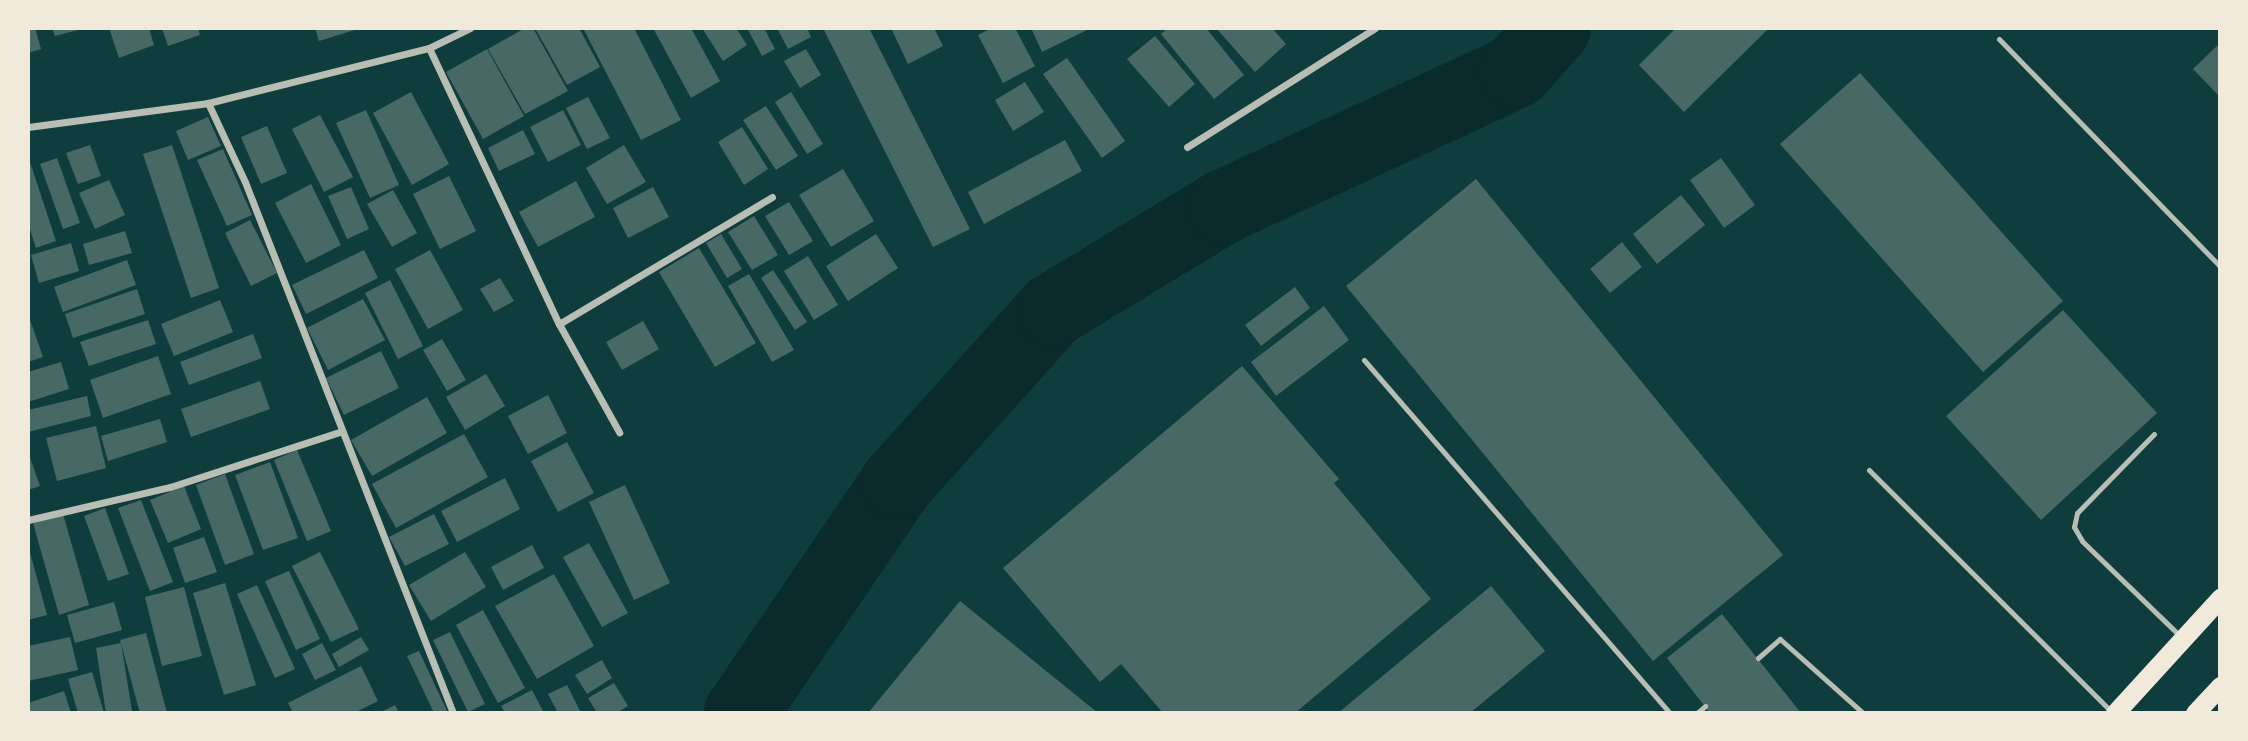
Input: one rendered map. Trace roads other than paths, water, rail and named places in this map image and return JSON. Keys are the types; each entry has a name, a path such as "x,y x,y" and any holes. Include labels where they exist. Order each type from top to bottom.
{"highway":[{"path":"2114,713 2220,598"},
{"path":"2196,713 2220,686"}],"street":[{"path":"28,127 208,103 429,48 470,28"},
{"path":"1187,147 1375,28"},
{"path":"429,48 559,324 619,432"},
{"path":"208,103 245,182 453,713"},
{"path":"559,324 772,197"},
{"path":"28,520 170,487 342,431"}],"lane":[{"path":"1999,39 2220,266"},
{"path":"1364,360 1670,713"},
{"path":"2154,434 2077,513 2074,527 2082,541 2183,638"},
{"path":"1869,470 2114,713"},
{"path":"1758,659 1780,639 1863,713"},
{"path":"1697,713 1705,706"}],"waterway":[{"path":"741,713 898,482 1053,310 1223,207 1516,71 1554,28"}]}
